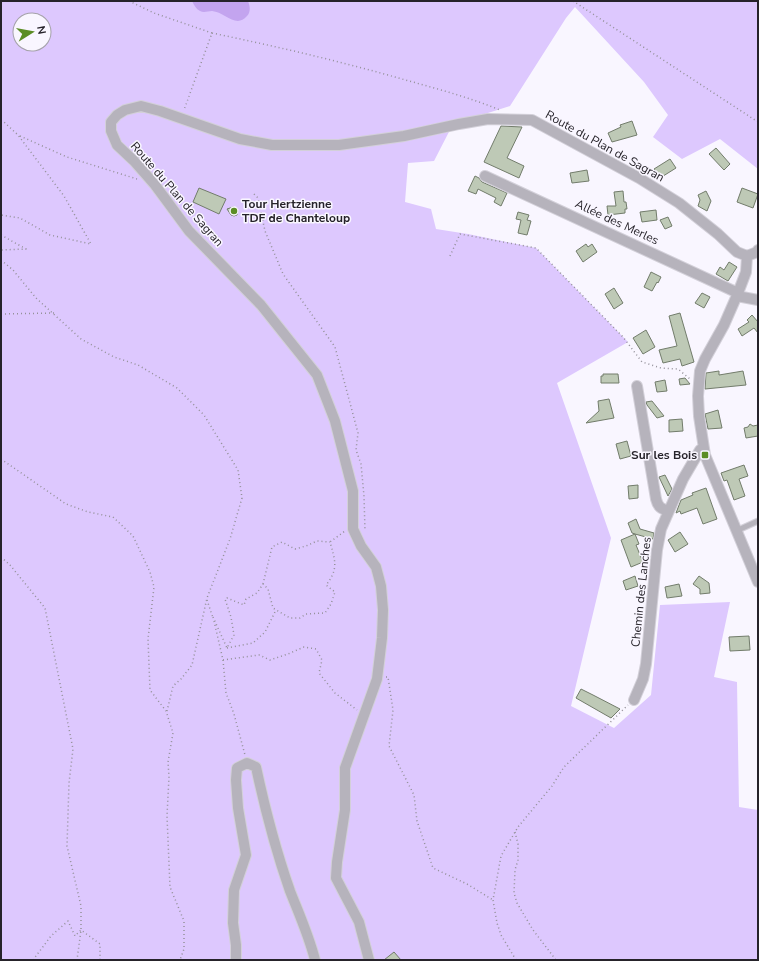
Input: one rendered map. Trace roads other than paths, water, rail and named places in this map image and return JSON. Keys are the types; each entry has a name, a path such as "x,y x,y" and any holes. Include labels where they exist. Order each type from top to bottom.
{"street":[{"name":"Route du Plan de Sagran","path":"369,960 359,922 336,878 345,810 345,768 378,674 383,610 381,586 376,567 361,546 353,529 353,491 335,421 317,375 261,305 189,231 155,185 134,161 117,145 110,131 111,122 125,110 141,106 240,139 272,145 339,145 404,136 488,119 532,120 639,178 679,203 718,234 737,252 747,256"},
{"name":"Allée des Merles","path":"485,176 738,294 758,300"},
{"path":"758,251 747,256 746,272 738,294 724,325 705,359 700,371 698,387 699,416 703,448 758,582"},
{"path":"636,386 656,499 661,509 669,511"},
{"name":"Chemin des Lanches","path":"634,700 643,679 646,664 657,550 661,529 683,479 700,450 703,448"},
{"path":"236,960 236,945 233,923 234,890 246,855 238,808 236,780 237,768 247,763 256,768 277,852 291,893 309,937 315,960"}],"lane":[{"path":"736,531 758,521"}],"place":[{"name":"Tour Hertzienne TDF de Chanteloup","path":"234,211"},
{"name":"Sur les Bois","path":"705,455"}]}
